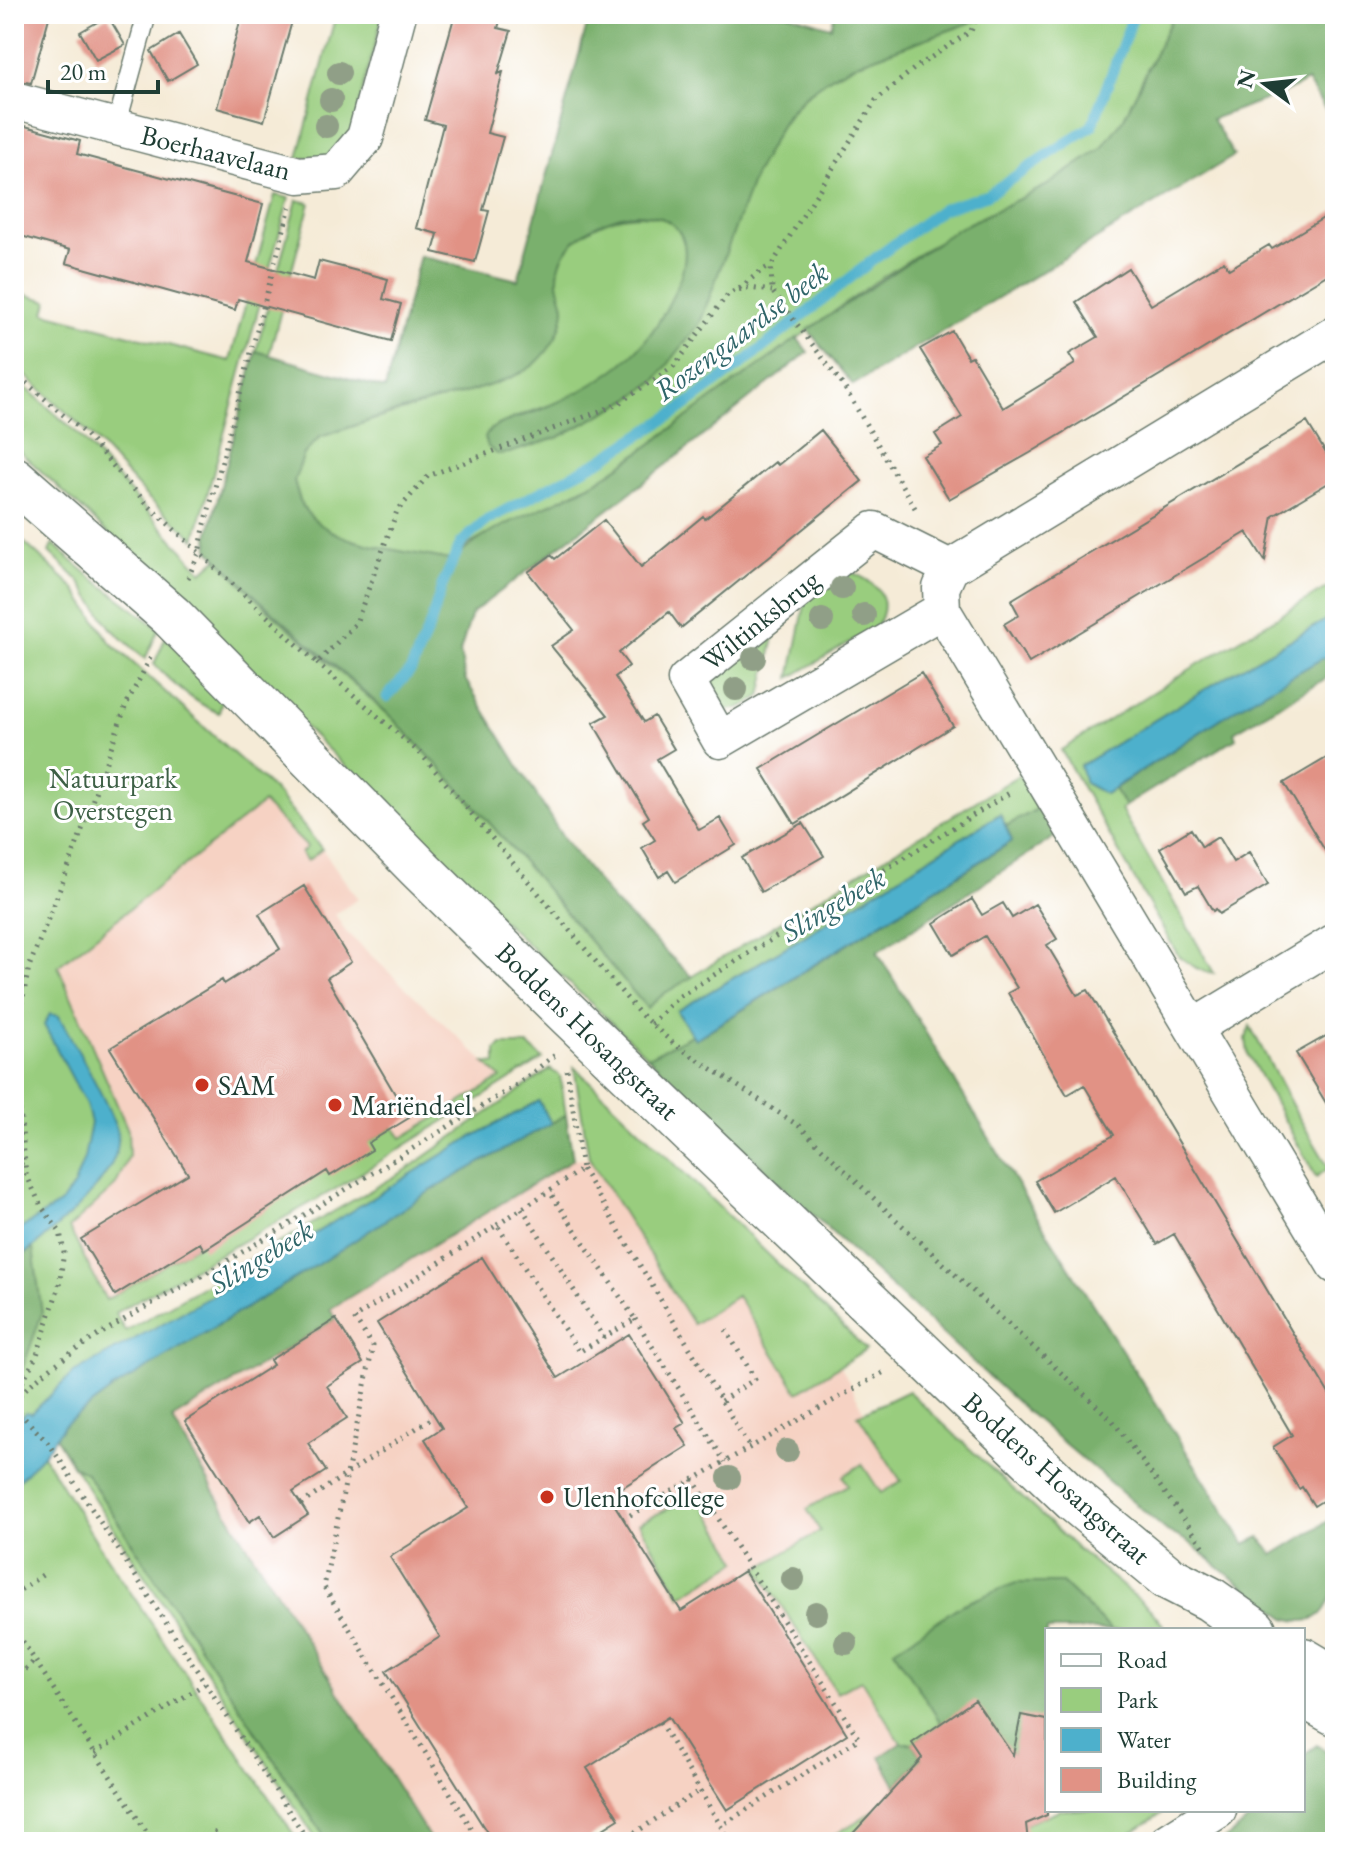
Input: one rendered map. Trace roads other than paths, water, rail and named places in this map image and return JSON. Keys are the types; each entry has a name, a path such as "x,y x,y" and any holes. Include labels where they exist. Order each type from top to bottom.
{"street":[{"name":"Boerhaavelaan","path":"14,100 299,175 336,172 365,138 398,14"},
{"path":"1335,334 950,568 941,588 942,610 1335,1265"},
{"name":"Boddens Hosangstraat","path":"14,479 171,616 419,868 576,1040 914,1345 1074,1500 1167,1577 1210,1599 1251,1628"},
{"name":"Wiltinksbrug","path":"942,610 720,740 686,680 874,530 950,568"},
{"path":"1193,1028 1335,942"},
{"name":"Boddens Hosangstraat","path":"1167,1577 1200,1628"},
{"path":"1168,1842 1215,1812"}],"lane":[{"name":"Boerhaavelaan","path":"116,127 147,14"}],"water":[{"path":"1335,615 1335,651 1240,706 1105,794 1085,783 1080,766 1225,677"},
{"path":"1000,814 1012,841 695,1039 677,1011 803,937"},
{"path":"50,1014 59,1016 102,1095 118,1138 116,1154 94,1189 78,1206 14,1262 14,1233 62,1202 74,1185 84,1158 91,1123 86,1104 44,1025"},
{"path":"539,1101 551,1123 430,1191 320,1263 111,1390 64,1425 43,1455 14,1485 14,1426 26,1412 32,1413 72,1374 238,1281 468,1139"}],"waterway":[{"name":"Rozengaardse beek","path":"387,697 411,670 461,543 487,520 601,460 675,413 942,209 987,195 1092,126 1134,14"}],"place":[{"name":"SAM","path":"202,1085"},
{"name":"Mariëndael","path":"335,1105"},
{"name":"Ulenhofcollege","path":"547,1497"}],"park label":[{"name":"Natuurpark Overstegen","path":"113,794"}],"water label":[{"name":"Slingebeek","path":"833,904"},
{"name":"Slingebeek","path":"261,1256"}]}
